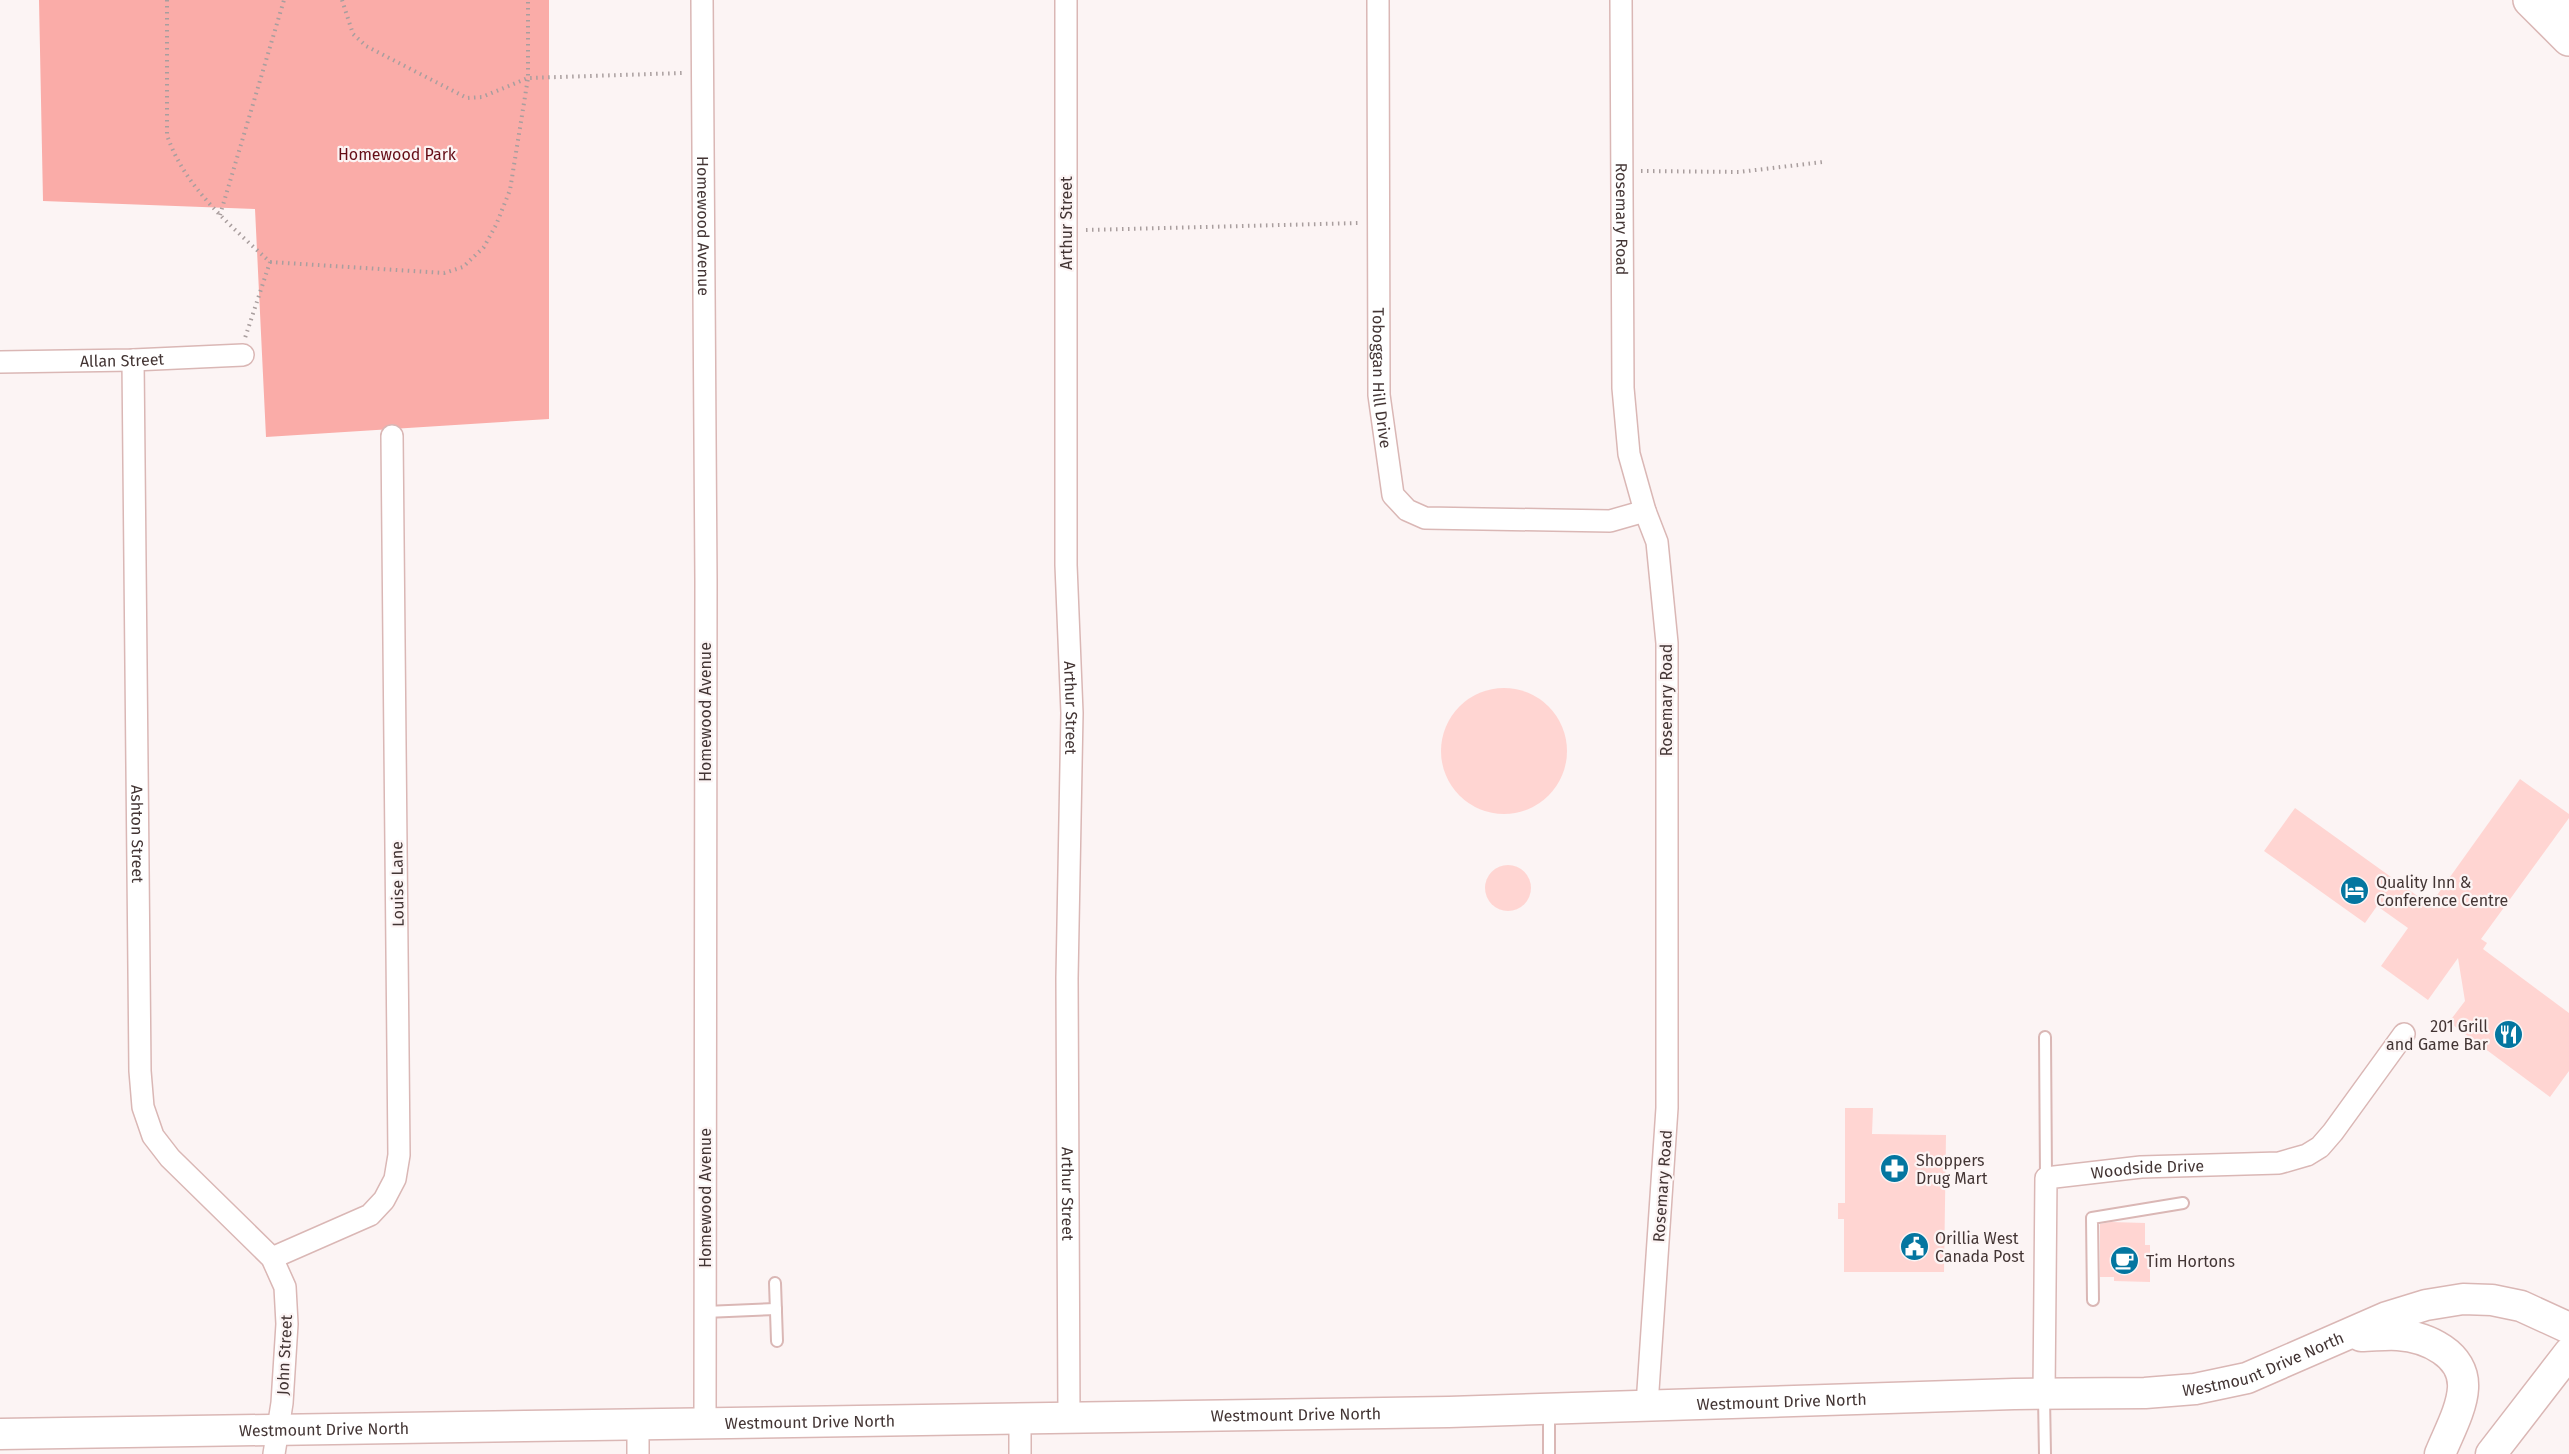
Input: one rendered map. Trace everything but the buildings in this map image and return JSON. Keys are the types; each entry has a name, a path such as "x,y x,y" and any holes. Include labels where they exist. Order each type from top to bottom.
{"highway":[{"path":"2530,0 2569,39"}],"street":[{"name":"Homewood Avenue","path":"702,0 706,569 705,1424"},
{"name":"Arthur Street","path":"1066,0 1066,565 1072,713 1067,978 1069,1417"},
{"name":"Toboggan Hill Drive","path":"1378,0 1379,395 1393,495 1407,510 1425,518 1610,521 1645,511"},
{"name":"Rosemary Road","path":"1621,0 1623,388 1629,454 1645,511 1657,542 1667,679 1667,1108 1647,1405"},
{"name":"Allan Street","path":"0,362 133,360 243,355"},
{"name":"Ashton Street","path":"133,360 142,1107 153,1136 170,1158 272,1258"},
{"name":"Louise Lane","path":"272,1258 370,1215 384,1200 396,1179 399,1155 392,436"},
{"name":"Woodside Drive","path":"2046,1178 2141,1167 2279,1163 2307,1155 2320,1147 2333,1132 2404,1034"},
{"path":"2044,1394 2046,1178"},
{"name":"John Street","path":"272,1258 285,1287 287,1324 282,1402 276,1442"},
{"name":"Westmount Drive North","path":"0,1434 276,1442 638,1440 705,1424 1549,1409 2145,1393 2195,1389 2247,1378 2406,1311 2463,1299 2492,1300 2521,1306 2569,1328"},
{"path":"2340,1337 2398,1335 2433,1344 2451,1356 2459,1367 2463,1389 2440,1454"},
{"path":"2491,1454 2569,1353"},
{"path":"1020,1417 1020,1454"}],"lane":[{"path":"2045,1037 2046,1178"},
{"path":"2093,1300 2092,1218 2184,1203"},
{"path":"775,1283 777,1341"},
{"path":"705,1312 776,1309"},
{"path":"2044,1394 2045,1454"},
{"path":"1549,1409 1549,1454"}],"path":[{"path":"167,0 167,135 181,167 219,215 270,262 444,273 463,267 484,247 510,190 528,78 528,0"},
{"path":"219,215 284,0"},
{"path":"342,0 353,34 366,46 467,98 482,97 528,78 702,73"},
{"path":"1622,171 1739,172 1823,162"},
{"path":"1066,231 1379,223"},
{"path":"243,355 246,336 270,262"}],"green space":[{"name":"Homewood Park","path":"39,0 549,0 549,419 266,437 255,209 43,201"}],"place":[{"name":"Quality Inn & Conference Centre","path":"2355,891"},
{"name":"201 Grill and Game Bar","path":"2509,1035"},
{"name":"Shoppers Drug Mart","path":"1895,1169"},
{"name":"Orillia West Canada Post","path":"1914,1247"},
{"name":"Tim Hortons","path":"2125,1261"}]}
